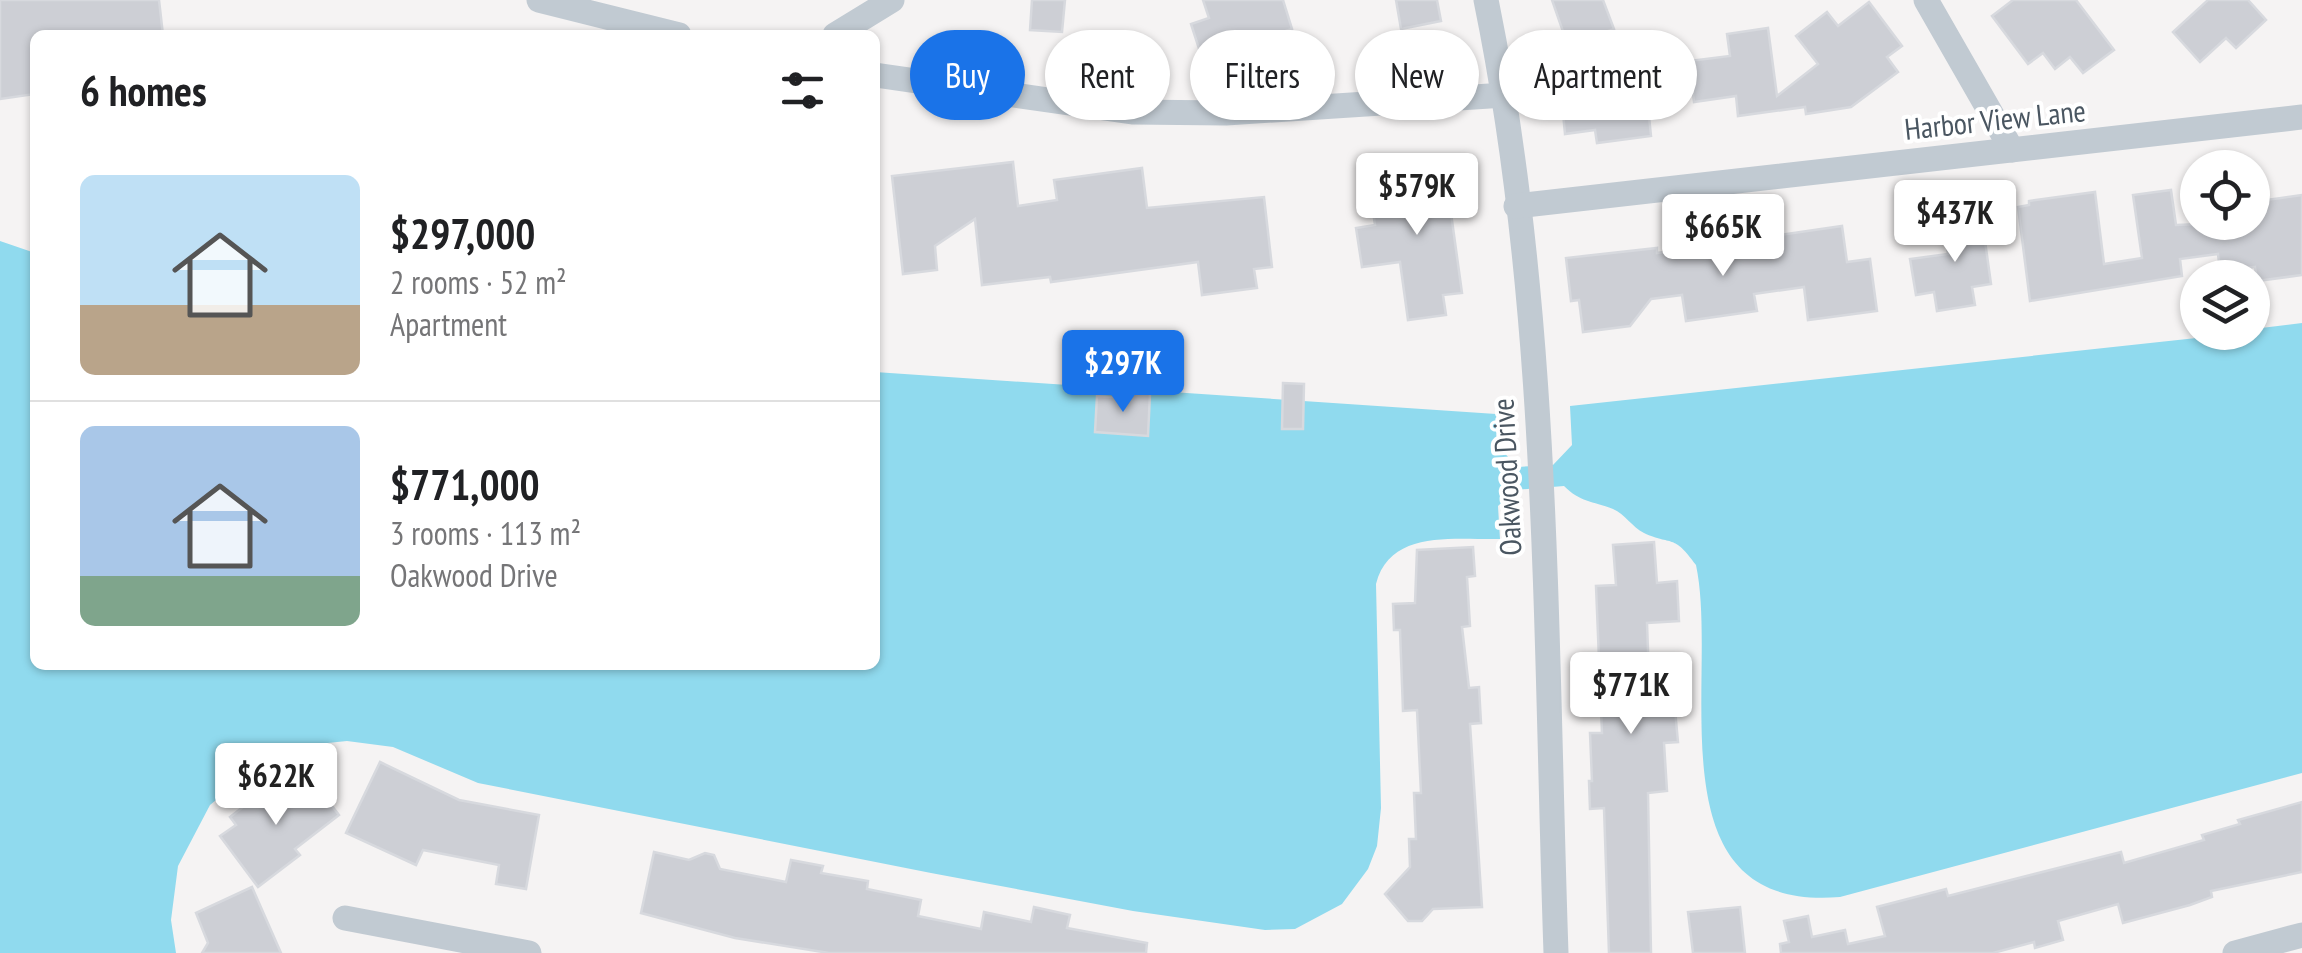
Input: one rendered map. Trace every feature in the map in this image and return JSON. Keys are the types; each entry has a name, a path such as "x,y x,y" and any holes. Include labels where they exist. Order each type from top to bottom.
{"street":[{"path":"539,0 659,30"},
{"path":"843,30 892,0"},
{"name":"Oakwood Drive","path":"1486,0 1499,65"},
{"path":"1926,0 2012,150"},
{"path":"880,76 1132,112 1226,113 1499,95"},
{"name":"Harbor View Lane","path":"1516,206 2302,117"},
{"name":"Oakwood Drive","path":"1507,120 1538,434 1556,953"},
{"path":"345,918 529,953"},
{"path":"2235,953 2302,935"}],"water":[{"path":"0,241 30,251 30,670 880,670 880,372 1496,414 1501,449 1517,467 1553,465 1572,445 1570,406 2180,340 2180,350 2270,350 2270,327 2302,323 2302,773 1840,897 1780,892 1740,868 1716,829 1705,779 1701,612 1696,565 1677,544 1644,533 1617,511 1581,498 1564,486 1515,490 1498,506 1500,539 1426,541 1395,554 1383,566 1376,584 1381,808 1377,846 1368,869 1342,904 1295,929 1265,930 1133,911 931,873 478,783 393,747 347,741 308,745 266,759 210,805 178,866 171,920 176,953 0,953"}],"building":[{"path":"0,0 159,0 162,30 30,30 30,95 0,99"},
{"path":"1032,0 1065,0 1062,30 1030,30"},
{"path":"1203,0 1283,0 1292,29 1193,30 1191,24 1209,18"},
{"path":"1396,0 1437,0 1441,21 1401,29"},
{"path":"1552,0 1603,0 1614,29 1611,30 1562,30"},
{"path":"2013,0 2076,0 2114,50 2083,73 2070,57 2055,69 2043,53 2028,64 1992,16"},
{"path":"2208,0 2248,0 2266,20 2236,48 2226,38 2200,62 2173,32"},
{"path":"1869,2 1902,46 1887,57 1898,72 1851,107 1806,114 1805,107 1738,116 1736,96 1697,102 1697,60 1730,56 1727,34 1768,28 1777,96 1818,64 1796,36 1827,12 1838,26"},
{"path":"1564,120 1649,120 1651,136 1597,143 1595,130 1565,134"},
{"path":"1443,155 1462,293 1443,295 1446,315 1408,320 1400,262 1362,267 1356,228 1375,225 1372,205 1391,202 1389,183 1407,180 1405,161"},
{"path":"1013,162 1018,206 1057,200 1054,180 1142,168 1147,208 1264,197 1272,267 1254,269 1257,288 1202,295 1198,262 1051,282 1050,277 982,285 975,219 935,246 937,270 903,274 892,176"},
{"path":"2171,190 2180,240 2270,240 2270,199 2302,195 2302,275 2270,279 2270,260 2219,260 2218,254 2180,259 2180,276 2030,301 2018,207 2029,205 2029,201 2095,192 2104,264 2142,258 2133,195"},
{"path":"1981,212 1991,284 1972,287 1975,305 1937,311 1934,292 1916,295 1910,259 1948,254 1943,218"},
{"path":"1842,226 1847,262 1870,259 1877,311 1808,320 1804,287 1754,294 1757,311 1686,321 1682,295 1651,299 1630,326 1583,332 1579,300 1571,301 1566,258 1657,248 1657,253"},
{"path":"1283,383 1304,384 1303,429 1282,429"},
{"path":"1129,392 1150,394 1148,436 1095,432 1097,396 1129,398"},
{"path":"1654,542 1657,583 1677,581 1679,621 1647,623 1649,678 1672,677 1678,742 1664,743 1667,791 1648,793 1651,953 1609,953 1604,808 1590,809 1589,781 1590,733 1602,733 1596,586 1616,585 1613,545"},
{"path":"1473,547 1475,576 1467,577 1470,626 1462,627 1469,688 1479,687 1481,723 1470,724 1482,907 1433,909 1422,921 1408,921 1385,894 1410,867 1409,839 1416,839 1414,793 1421,793 1417,710 1403,711 1400,630 1394,630 1393,604 1415,603 1417,550"},
{"path":"380,762 459,800 539,815 526,889 496,884 499,865 423,850 416,865 346,833"},
{"path":"288,772 307,798 319,789 339,815 295,849 300,855 258,887 220,836 236,825 230,817"},
{"path":"2302,802 2302,872 2211,891 2212,897 2190,905 2123,923 2118,904 2058,921 2063,940 2035,948 2034,942 1993,953 1781,953 1780,944 1789,942 1784,921 1808,916 1812,937 1845,930 1848,944 1885,936 1877,907 1946,889 1948,896 2121,852 2124,863 2204,840 2202,835 2240,824 2238,820"},
{"path":"654,852 689,860 705,853 714,855 720,869 786,882 791,860 823,866 821,873 868,881 867,889 921,900 918,916 981,929 984,912 1031,922 1034,907 1070,915 1067,928 1147,943 1146,953 829,953 735,938 641,913"},
{"path":"252,887 281,953 202,953 208,943 196,913"},
{"path":"1740,907 1745,953 1693,953 1688,912"}]}
